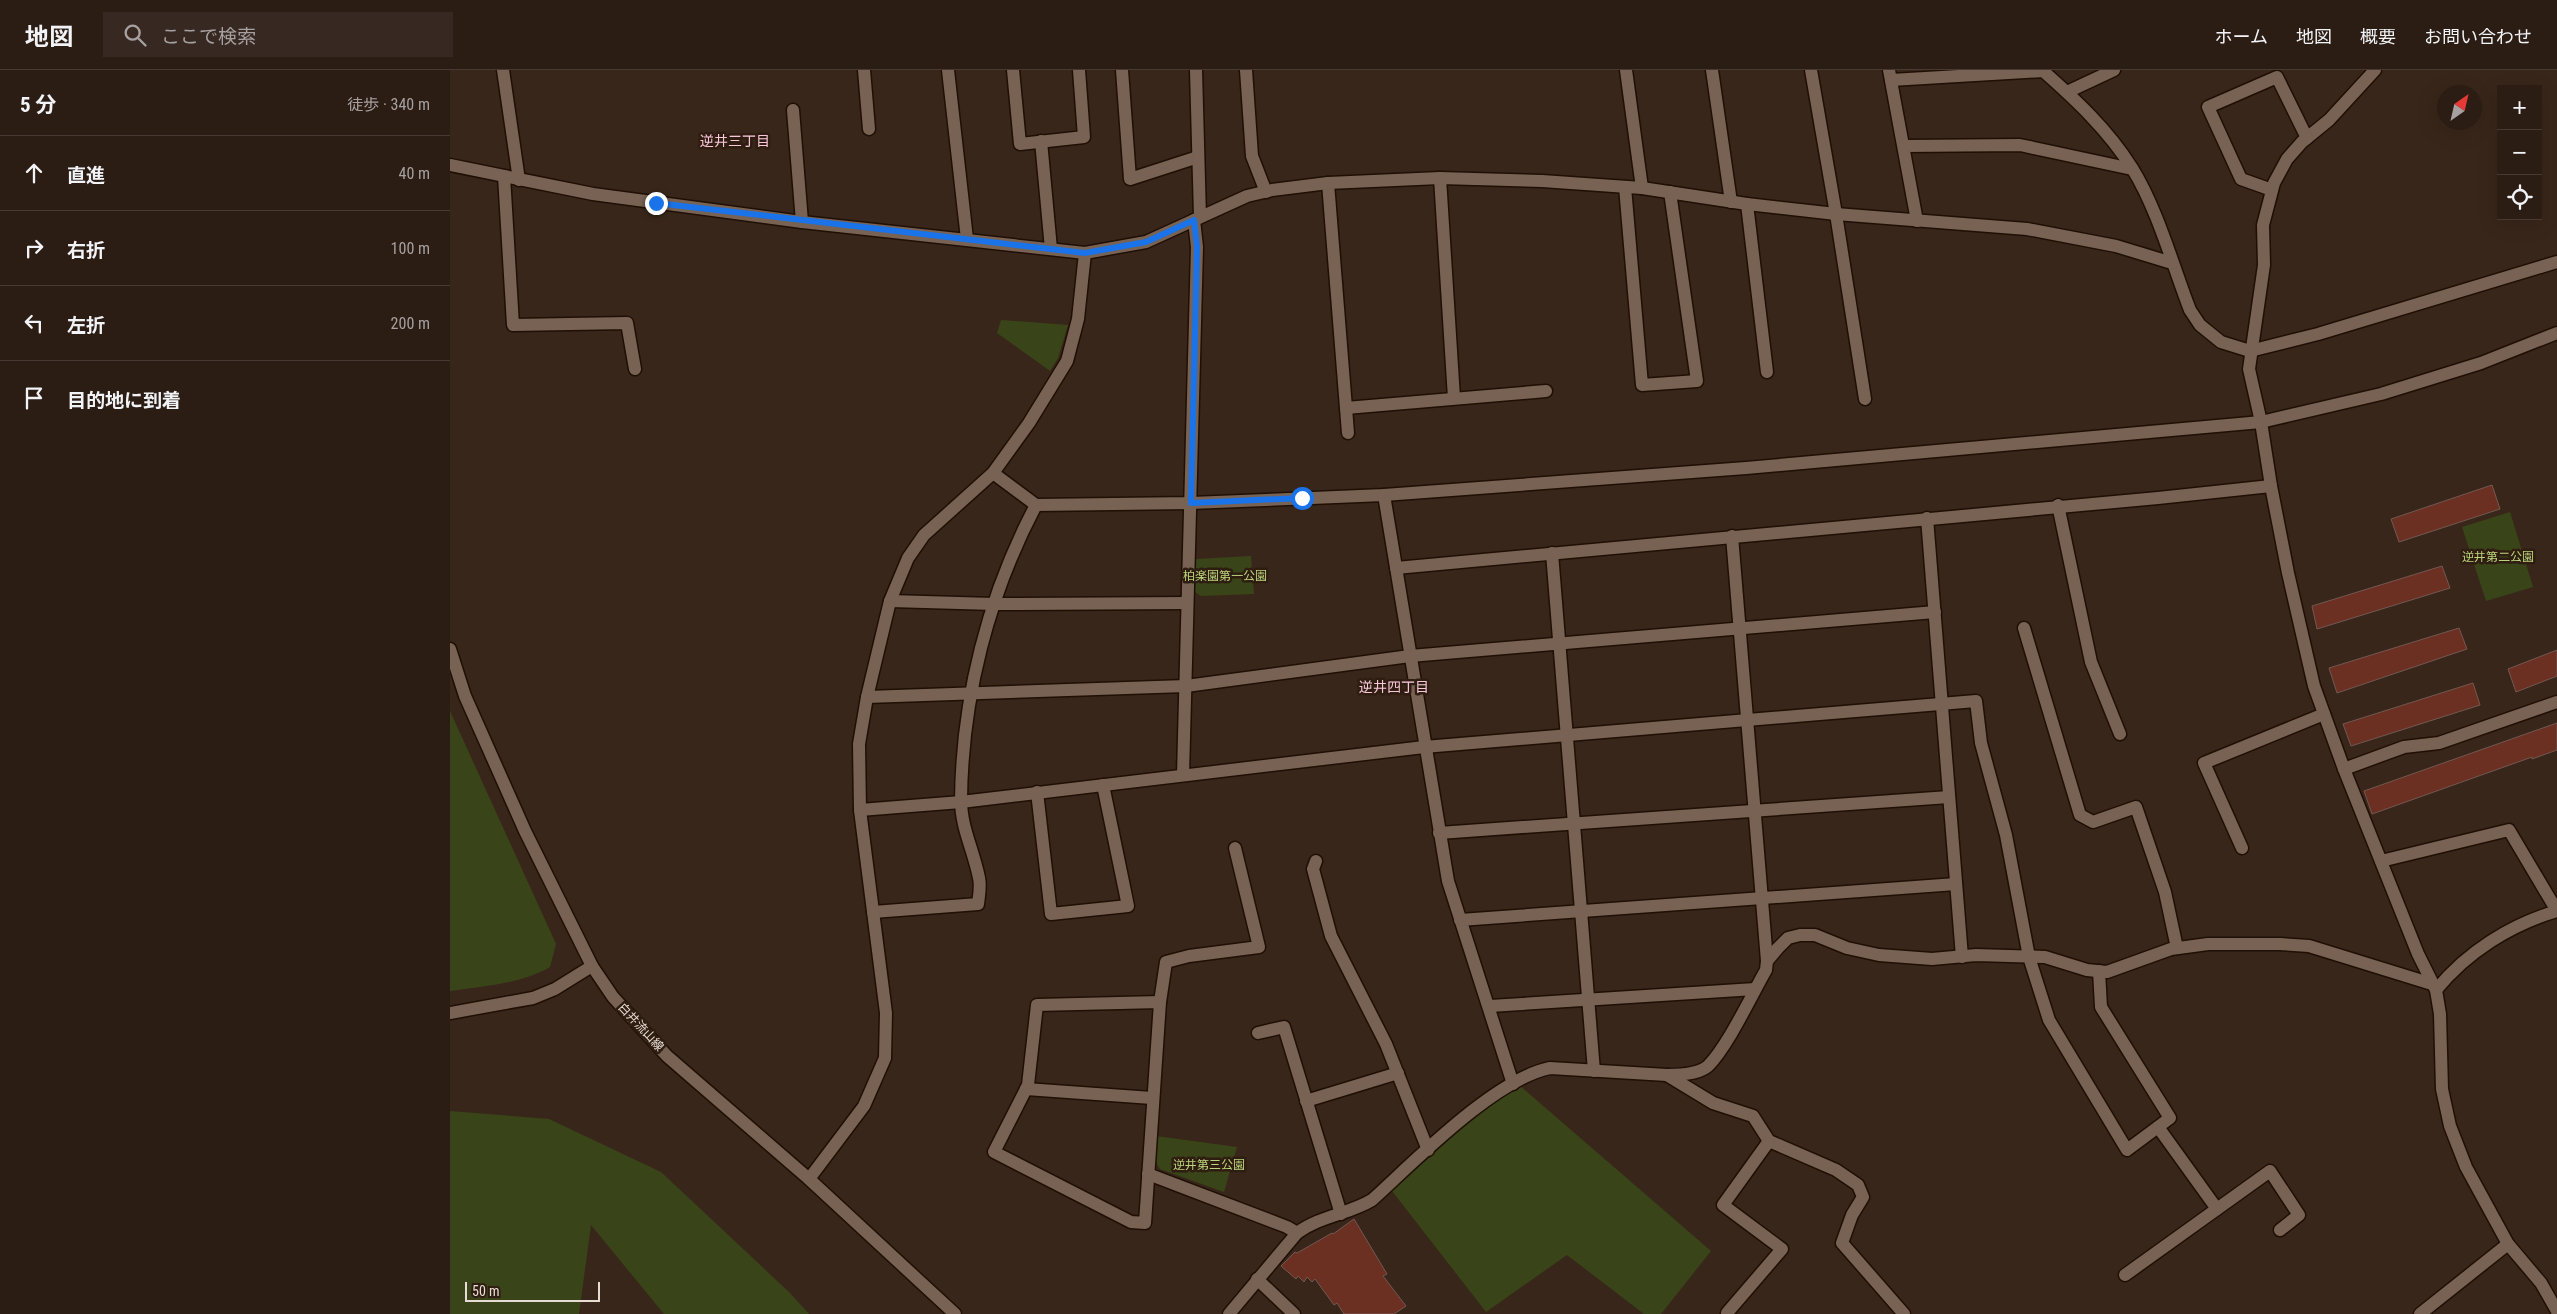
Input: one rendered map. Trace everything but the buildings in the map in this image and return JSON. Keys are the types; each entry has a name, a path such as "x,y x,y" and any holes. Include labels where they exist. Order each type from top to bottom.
{"street":[{"path":"502,70 519,180"},
{"path":"864,70 869,129"},
{"path":"948,70 967,239"},
{"path":"1013,70 1020,144 1084,137 1079,70"},
{"path":"1122,70 1130,179 1198,157"},
{"path":"1183,775 1197,247 1198,157 1196,70"},
{"path":"1246,70 1252,156 1266,192"},
{"path":"1626,70 1642,188"},
{"path":"1712,70 1731,202"},
{"path":"1811,70 1865,399"},
{"path":"2067,92 2114,70"},
{"path":"2375,70 2329,120 2307,138 2287,159 2272,190 2263,225 2264,266 2250,351 2249,369 2261,422 2271,486 2314,686 2344,769 2434,987 2440,1014 2442,1089 2450,1126 2466,1166 2508,1244 2541,1283 2557,1311"},
{"path":"1917,221 1890,75 2043,71 2102,126 2132,169 2145,192 2190,310 2200,325 2220,342 2250,351 2318,334 2557,262"},
{"path":"2272,190 2241,179 2208,107 2277,77 2307,138"},
{"path":"793,110 802,222"},
{"path":"1041,141 1051,249"},
{"path":"1904,146 2020,145 2132,169"},
{"path":"450,165 593,194 802,222 1085,253 1146,242 1247,196 1328,183 1440,178 1542,181 1642,188 1731,202 1836,214 2027,229 2116,246 2172,263"},
{"path":"504,176 513,325 627,323 635,370"},
{"path":"1440,178 1454,398"},
{"path":"1328,183 1348,433"},
{"path":"1625,187 1642,385 1697,381 1670,192"},
{"path":"1747,204 1767,372"},
{"path":"810,1179 864,1106 885,1058 886,1013 860,810 859,744 867,697 890,601 908,558 924,535 993,474 1029,423 1068,361 1078,318 1085,253"},
{"path":"993,474 1036,506 1191,503 1384,495 1746,468 2261,422 2381,394 2481,363 2557,333"},
{"path":"1346,408 1546,391"},
{"path":"1396,568 2271,486"},
{"path":"1384,495 1424,747 1448,881 1490,1006 1513,1084"},
{"path":"873,912 978,904 980,879 965,835 961,802 970,694 994,604 1018,540 1036,506"},
{"path":"2058,506 2091,662 2120,734"},
{"path":"1927,518 1962,956"},
{"path":"1229,1314 1297,1233 1310,1224 1358,1208 1372,1200 1466,1116 1532,1072 1550,1068 1667,1075 1685,1074 1707,1067 1728,1036 1766,970 1767,961 1732,536"},
{"path":"1552,553 1594,1071"},
{"path":"890,601 994,604 1187,603"},
{"path":"867,697 1186,686 1410,656 1935,612"},
{"path":"2024,628 2080,815 2094,822 2136,808 2165,892 2177,948"},
{"name":"白井流山線","path":"450,649 465,696 525,831 592,966 613,997 667,1056 810,1179 956,1314"},
{"path":"860,810 961,802 1424,747 1976,701 1981,742 2006,835 2029,957 2049,1020 2127,1150 2170,1118 2101,1007 2099,971"},
{"path":"2344,769 2404,747 2439,743 2557,702"},
{"path":"2242,848 2204,763 2324,714"},
{"path":"1037,792 1051,914 1128,906 1103,785"},
{"path":"1439,833 1949,796"},
{"path":"2381,861 2509,830 2557,911 2528,919 2471,954 2434,987"},
{"path":"1160,1002 1037,1006 1031,1076 994,1152 1131,1222 1145,1223 1152,1098 1160,1002 1166,962 1189,956 1259,947 1235,848"},
{"path":"1316,861 1313,868 1332,936 1398,1072 1428,1150"},
{"path":"1460,920 1956,884"},
{"path":"1767,961 1788,938 1815,935 1847,948 1871,954 1932,959 1962,956 2045,957 2087,970 2107,972 2177,948 2208,944 2280,944 2309,946 2434,987"},
{"path":"450,1013 533,998 555,989 592,966"},
{"path":"1490,1006 1588,998 1755,989"},
{"path":"1258,1033 1284,1027 1341,1214"},
{"path":"1306,1101 1398,1072"},
{"path":"1667,1075 1713,1103 1753,1116 1769,1141 1836,1170 1858,1185 1863,1197 1852,1216 1842,1242 1904,1314"},
{"path":"1026,1089 1152,1098"},
{"path":"2158,1127 2217,1209"},
{"path":"1728,1314 1782,1249 1723,1205 1769,1141"},
{"path":"2125,1275 2270,1171 2299,1215 2280,1230"},
{"path":"1148,1174 1287,1226 1297,1233"},
{"path":"2420,1314 2508,1244"},
{"path":"1257,1279 1294,1314"}],"green space":[{"path":"1001,320 1068,325 1058,358 1050,371 997,333"},
{"name":"逆井第二公園","path":"2510,512 2533,587 2486,601 2462,527"},
{"name":"柏楽園第一公園","path":"1251,556 1254,594 1201,596 1195,592 1196,559"},
{"path":"450,711 556,944 550,967 539,973 501,984 450,991"},
{"path":"1519,1085 1711,1251 1661,1314 1644,1314 1567,1255 1486,1312 1392,1191 1470,1118"},
{"path":"450,1111 549,1119 661,1172 790,1293 809,1314 664,1314 591,1225 579,1314 450,1314"},
{"name":"逆井第三公園","path":"1156,1136 1237,1147 1224,1192 1160,1169 1155,1161"}],"district":[{"name":"逆井三丁目","path":"735,141"},
{"name":"逆井四丁目","path":"1394,687"}],"route":[{"path":"656,203 802,222 1085,253 1113,250 1146,242 1194,220 1197,247 1191,503 1302,498"}]}
